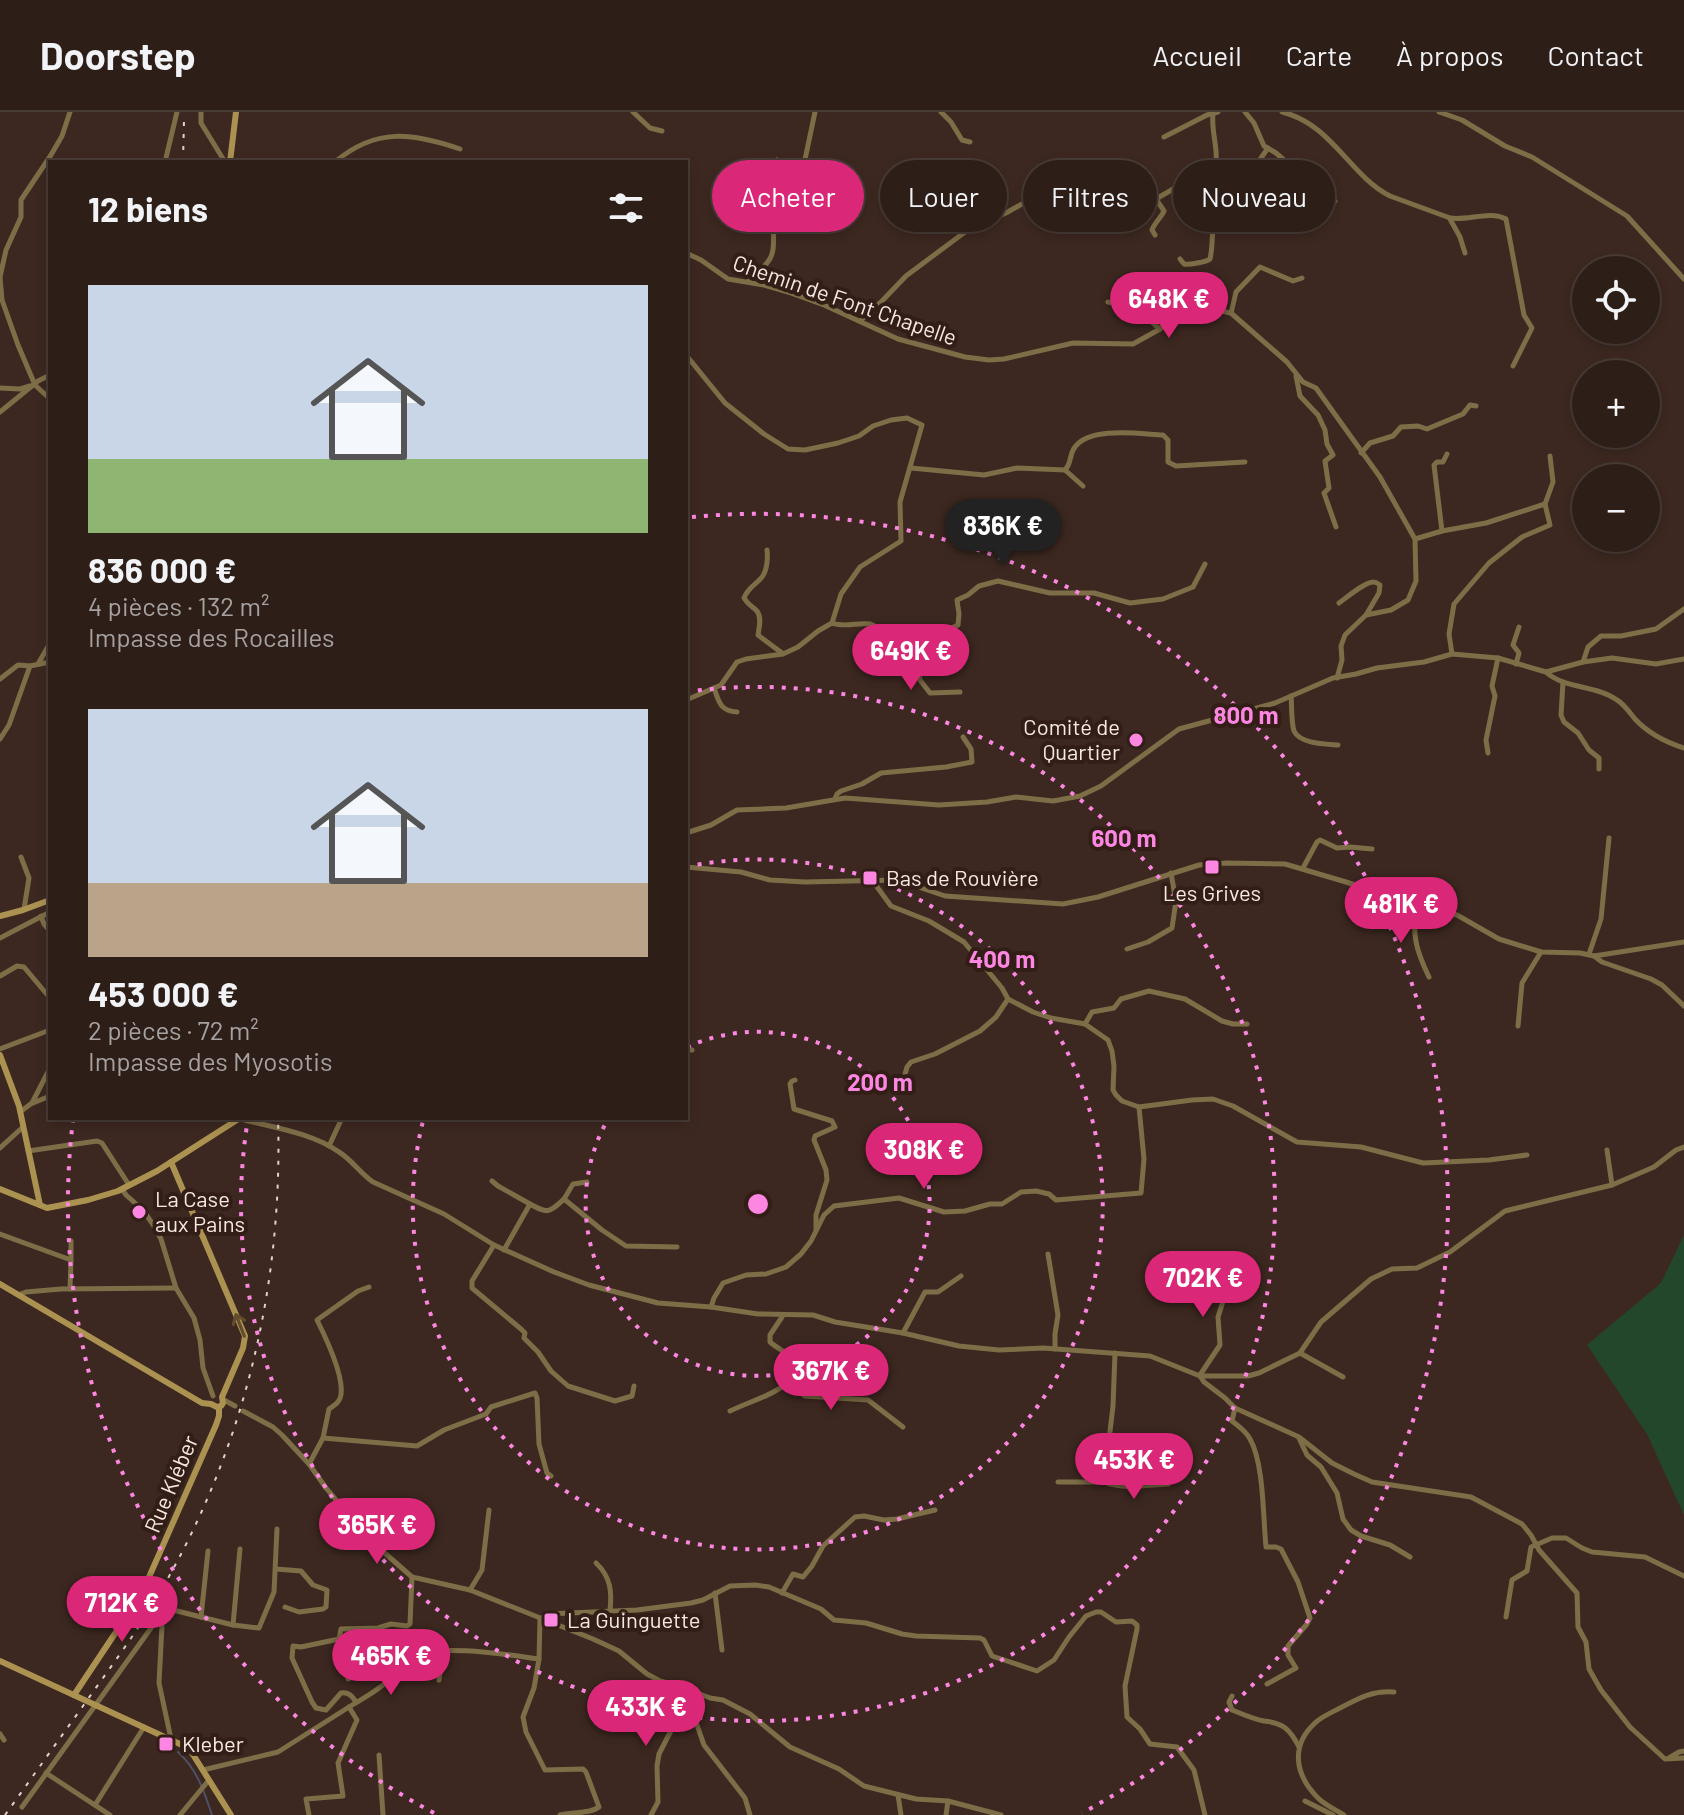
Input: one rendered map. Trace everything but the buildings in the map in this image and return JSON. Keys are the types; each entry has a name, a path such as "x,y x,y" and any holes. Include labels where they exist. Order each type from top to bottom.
{"street":[{"path":"48,397 35,385 18,345 2,300 0,277 6,250 21,217 21,200 62,136 70,112"},
{"path":"165,160 177,112"},
{"path":"201,112 201,123 227,160"},
{"path":"228,160 236,112"},
{"path":"633,112 650,128 662,131"},
{"path":"805,160 815,112"},
{"path":"941,112 962,140 970,142"},
{"path":"1245,112 1254,123 1264,146 1284,160"},
{"path":"1282,112 1303,120 1334,143 1383,192 1450,218 1499,215 1506,219 1524,315 1532,328 1513,366"},
{"path":"1439,112 1462,120 1505,146 1532,157 1627,216 1684,279"},
{"path":"1164,137 1216,113"},
{"path":"1155,235 1152,230 1164,211 1156,199 1216,164 1212,121 1216,113"},
{"path":"337,160 348,150 395,135 440,142 460,149"},
{"path":"1180,259 1184,264 1191,265 1210,259 1214,213 1219,203 1226,198 1243,199 1250,196 1254,168 1268,148"},
{"path":"860,321 906,276 969,229 1023,203"},
{"path":"1450,218 1465,253"},
{"path":"748,282 772,255 773,232"},
{"name":"Chemin de Font Chapelle","path":"688,254 728,279 788,292 898,339 965,357 989,360 1073,343 1133,344 1178,315 1195,309 1231,313"},
{"path":"1302,278 1293,281 1260,267 1236,292 1231,313 1287,362 1303,382 1316,388 1380,477 1415,539 1416,581 1408,600 1391,610 1366,615"},
{"path":"1108,302 1135,307 1160,329"},
{"path":"688,357 725,403 788,449 805,450 838,443 891,420 907,418 922,425 900,502 901,541 860,567 841,594 832,623 783,654 737,662 721,685 688,699"},
{"path":"1294,372 1300,396 1318,415 1333,455 1325,461 1329,488 1324,493 1336,527"},
{"path":"0,412 48,376"},
{"path":"0,388 20,389 35,385"},
{"path":"1361,453 1370,443 1393,436 1401,427 1427,429 1463,414 1470,405 1476,406"},
{"path":"1065,470 1078,443 1102,433 1115,432 1163,435 1168,440 1168,462 1176,466 1245,462"},
{"path":"1442,531 1434,465 1443,462 1447,454"},
{"path":"1452,654 1449,634 1454,604 1489,563 1522,537 1550,525 1545,504 1553,482 1550,456"},
{"path":"911,468 984,475 1017,468 1065,470 1083,486"},
{"path":"1415,539 1486,523 1545,504"},
{"path":"767,550 762,576 744,598 757,611 760,621 758,635 783,654"},
{"path":"894,640 905,643 958,625 957,600 979,586 998,581 1050,593 1094,593 1130,603 1163,599 1193,587 1205,564"},
{"path":"1337,678 1345,635 1366,615 1379,593 1380,585 1372,581 1339,603"},
{"path":"1583,662 1588,647 1601,636 1621,636 1656,629 1684,609"},
{"path":"832,623 874,625 900,648 914,655 918,660 920,680 930,693 960,692"},
{"path":"1516,664 1519,653 1513,645 1519,627"},
{"path":"0,739 34,665 48,646"},
{"path":"688,832 711,825 737,810 786,808 845,798 939,805 1016,797 1053,801 1080,796 1101,786 1179,729 1275,703 1337,678 1452,654 1498,658 1546,672 1612,658 1656,664 1684,659"},
{"path":"1488,753 1486,740 1495,696 1492,686 1498,658"},
{"path":"0,679 18,665 48,662"},
{"path":"1546,672 1554,680 1617,699 1643,727 1666,743 1684,748"},
{"path":"1563,682 1561,715 1599,758 1599,769"},
{"path":"714,688 723,708 727,712 737,712"},
{"path":"1291,696 1294,731 1300,738 1338,745"},
{"path":"835,800 841,791 881,773 972,762 971,749 963,737"},
{"path":"1592,955 1601,919 1609,838"},
{"path":"1303,868 1320,840 1337,848 1372,849"},
{"path":"21,857 29,878 23,910"},
{"path":"688,867 741,872 770,880 898,880 945,896 1063,904 1098,897 1199,865 1285,864 1457,915 1499,939 1541,952 1592,955 1684,942"},
{"path":"1127,949 1148,942 1172,928 1176,901 1171,873"},
{"path":"871,879 891,906 929,921 964,942 1008,999 1051,1018 1085,1024 1108,1040 1114,1066 1113,1090 1122,1101 1139,1107 1213,1099 1233,1106 1297,1142 1361,1147 1423,1163 1527,1155"},
{"path":"0,916 48,901"},
{"path":"1416,905 1415,942 1429,977"},
{"path":"0,938 48,913"},
{"path":"41,916 48,929"},
{"path":"1518,1026 1522,983 1541,952"},
{"path":"1592,955 1602,962 1662,985 1684,1006"},
{"path":"0,976 17,966 24,967 48,996"},
{"path":"1085,1024 1092,1012 1114,1008 1121,999 1149,991 1185,999 1222,1021 1247,1024"},
{"path":"902,1085 911,1062 935,1054 980,1031 996,1017 1008,999"},
{"path":"0,1049 48,1031"},
{"path":"0,1055 20,1112 40,1205"},
{"path":"32,1103 48,1072"},
{"path":"795,1080 790,1084 794,1109 832,1121 835,1127 815,1136 827,1180 816,1215 817,1230"},
{"path":"20,1112 48,1097"},
{"path":"711,1307 723,1283 786,1267 801,1254 824,1215 834,1206 899,1198 944,1212 954,1212 1002,1204 1021,1192 1036,1191 1049,1194 1056,1200 1141,1193 1144,1159 1139,1107"},
{"path":"0,1189 47,1208 88,1200 125,1187 237,1120"},
{"path":"248,1120 292,1131 329,1146 339,1151 373,1182 444,1214 504,1250 589,1285 658,1303 783,1316 813,1315 959,1346 1150,1356 1200,1376 1248,1376 1259,1373 1300,1353 1321,1322 1371,1279 1392,1269 1417,1268 1450,1252 1505,1211 1612,1185 1654,1167 1684,1147"},
{"path":"329,1146 341,1120"},
{"path":"1,1146 23,1127"},
{"path":"28,1151 97,1141 102,1143 125,1187 126,1195 143,1210 154,1226 176,1288 194,1318 203,1368 218,1401"},
{"path":"1607,1150 1612,1185"},
{"name":"Rue Kléber","path":"74,1695 132,1610 149,1579 216,1425 218,1401 243,1348 245,1336 171,1162"},
{"path":"492,1181 544,1212 551,1211 564,1199 573,1184 587,1182"},
{"path":"564,1199 626,1246 677,1247"},
{"path":"504,1250 530,1204"},
{"path":"0,1234 71,1260"},
{"path":"70,1289 71,1241"},
{"path":"494,1245 472,1281 472,1288 525,1333 524,1338 551,1371 568,1386 615,1401 632,1396 634,1386"},
{"path":"1048,1254 1058,1315 1055,1349"},
{"path":"903,1333 925,1292 938,1292 961,1276"},
{"path":"1200,1376 1220,1345 1218,1317 1227,1289 1236,1277"},
{"path":"0,1284 202,1403 218,1401 235,1406"},
{"path":"309,1464 323,1438 329,1409 338,1404 341,1394 338,1372 317,1320 358,1291 369,1287"},
{"path":"18,1295 70,1289 176,1288"},
{"path":"783,1316 770,1335 770,1342 790,1354 796,1366 800,1392 805,1396 868,1400 903,1427"},
{"path":"1104,1482 1113,1406 1115,1353"},
{"path":"1300,1353 1343,1377"},
{"path":"730,1411 787,1385 796,1374"},
{"path":"1200,1376 1235,1408 1299,1437 1332,1463 1372,1482 1471,1497 1522,1524 1577,1593 1578,1627 1586,1642 1589,1669 1595,1680 1630,1727 1665,1759 1684,1758"},
{"path":"323,1438 417,1446 444,1430 486,1414 491,1407 535,1393 539,1444 547,1473 551,1476"},
{"path":"1235,1408 1232,1421 1251,1440 1259,1470 1266,1547 1281,1549 1298,1582 1310,1618 1288,1646 1288,1655 1296,1668 1267,1684"},
{"path":"243,1411 273,1427 309,1464 370,1540 412,1577 470,1590 619,1651 647,1674 723,1700 750,1714 790,1747 839,1769 864,1786 916,1799 948,1801 1001,1815"},
{"path":"1299,1437 1307,1455 1321,1467 1337,1493 1343,1519 1351,1530 1390,1545 1410,1557"},
{"path":"1058,1482 1104,1482 1128,1487 1168,1484"},
{"path":"470,1590 482,1570 489,1510"},
{"path":"782,1593 793,1574 803,1577 823,1546 855,1517 897,1519 935,1510"},
{"path":"165,1608 233,1625 259,1628 274,1592 277,1529"},
{"path":"1506,1617 1512,1580 1527,1571 1531,1547 1552,1538 1566,1538 1592,1552 1637,1555 1684,1576"},
{"path":"233,1625 240,1549"},
{"path":"201,1617 208,1551"},
{"path":"596,1563 610,1583 610,1611"},
{"path":"276,1569 301,1571 313,1585 327,1590 326,1607 323,1609 299,1612 285,1607"},
{"path":"348,1679 352,1677 339,1639 341,1629 410,1624 412,1577"},
{"path":"540,1619 548,1614 637,1610 691,1603 730,1586 743,1584 769,1587 821,1609 834,1620 866,1623 916,1636 980,1638 992,1656 1037,1671 1054,1660 1086,1616 1101,1612 1116,1622 1132,1621 1137,1629 1125,1686 1127,1717 1150,1744 1177,1747 1194,1770 1205,1815"},
{"path":"715,1593 722,1650"},
{"path":"22,1807 92,1704 172,1599"},
{"path":"159,1617 162,1625 159,1683 171,1739"},
{"path":"540,1619 539,1659 534,1688 523,1717 526,1732 545,1770 583,1769 586,1772 599,1807 592,1811 560,1815"},
{"path":"339,1639 293,1646 292,1658 316,1708 326,1710 341,1693 352,1696 356,1702"},
{"path":"203,1770 278,1752 388,1681 413,1655 443,1651 484,1652 539,1659"},
{"path":"439,1680 443,1651"},
{"path":"0,1661 171,1739 192,1753 231,1815"},
{"path":"651,1815 658,1802 659,1754 681,1711 679,1697 669,1684"},
{"path":"1344,1815 1320,1800 1306,1784 1298,1763 1299,1747 1305,1734 1317,1721 1363,1697 1380,1691 1394,1692"},
{"path":"1232,1696 1229,1702 1232,1710 1263,1721 1273,1720 1284,1726 1299,1747"},
{"path":"309,1815 306,1799 343,1796 338,1763 357,1720 349,1707"},
{"path":"681,1711 697,1725 704,1745 745,1798 750,1815"},
{"path":"95,1805 144,1727"},
{"path":"1668,1759 1684,1751"},
{"path":"379,1755 383,1815"},
{"path":"46,1773 110,1815"},
{"path":"180,1815 209,1780"},
{"path":"898,1795 901,1815"},
{"path":"946,1815 948,1801"},
{"path":"1305,1801 1333,1815"}],"green space":[{"path":"1684,1235 1684,1515 1647,1434 1587,1345 1661,1283"}],"waterway":[{"path":"178,1752 195,1773 212,1815"}],"railway":[{"path":"183,160 184,120"},
{"path":"5,1815 148,1612 195,1526 219,1471 239,1414 266,1298 274,1239 278,1120"}],"place":[{"name":"Comité de Quartier","path":"1136,740"},
{"name":"Les Grives","path":"1212,867"},
{"name":"Bas de Rouvière","path":"870,878"},
{"name":"La Case aux Pains","path":"139,1212"},
{"name":"La Guinguette","path":"551,1620"},
{"name":"Kleber","path":"166,1744"}]}
